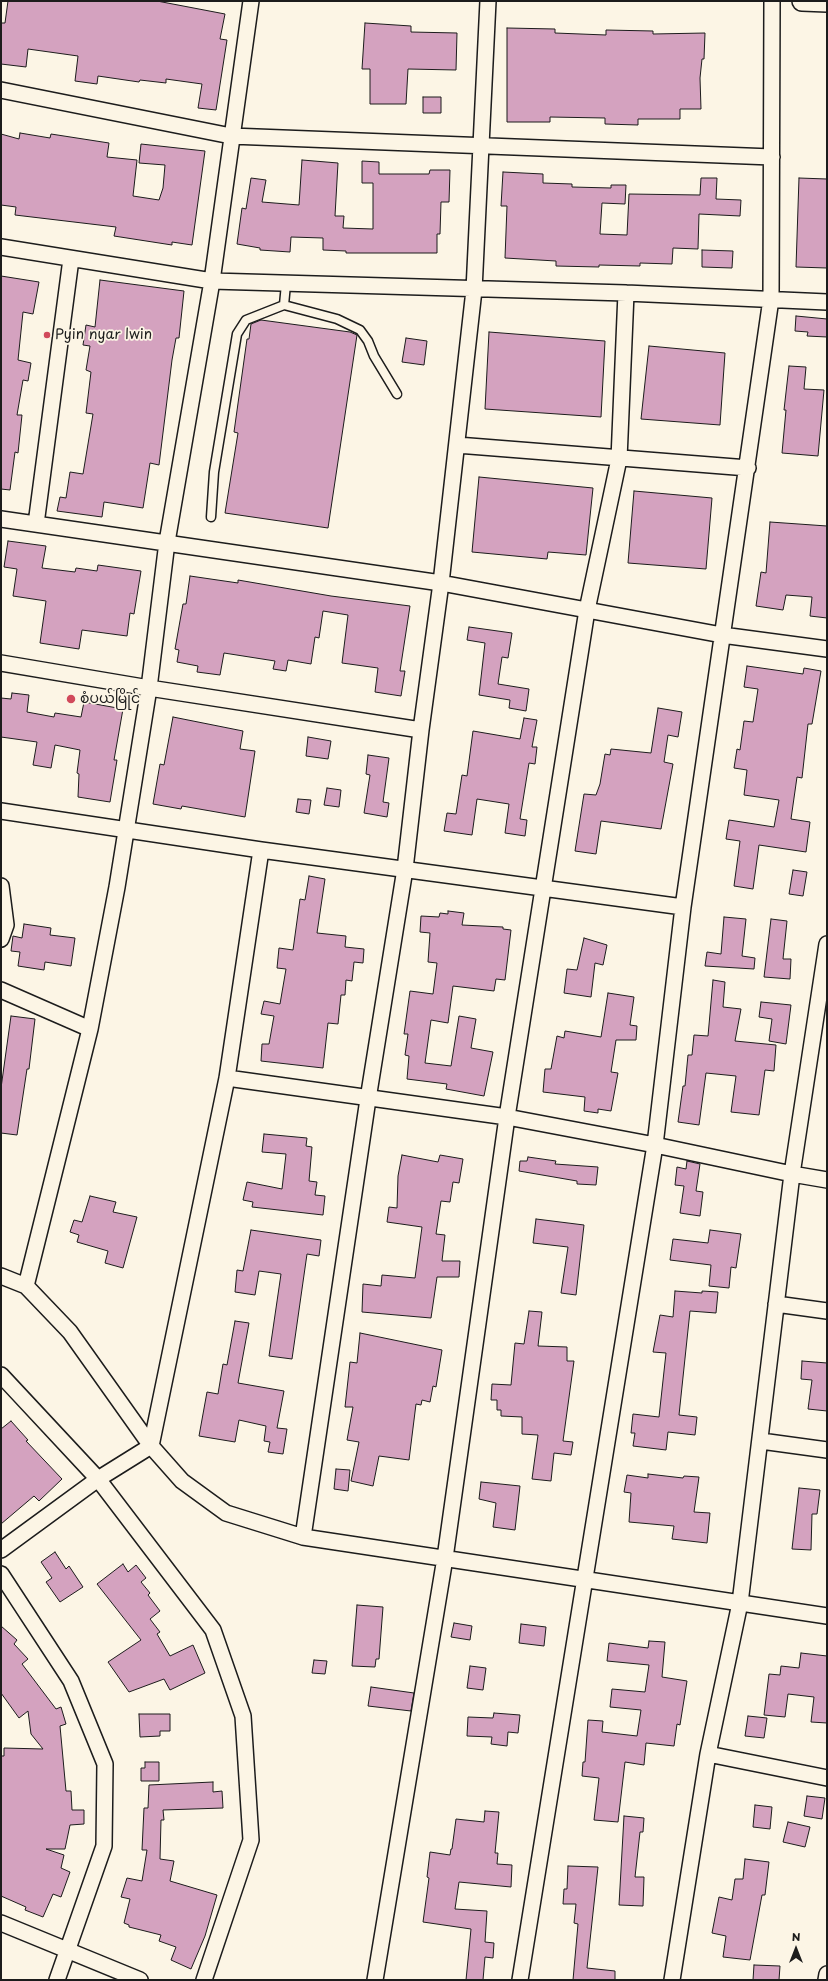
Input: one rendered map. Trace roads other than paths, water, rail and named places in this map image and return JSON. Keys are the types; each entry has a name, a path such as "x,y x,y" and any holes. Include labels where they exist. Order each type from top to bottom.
{"street":[{"path":"26,1286 90,1029 127,829 149,688 167,542 212,281 251,1"},
{"path":"303,1537 368,1099 405,869 421,730 441,583 474,290 488,1"},
{"path":"520,1980 655,1145 683,907 722,635 748,468 771,299 772,1"},
{"path":"802,1 827,2"},
{"path":"1,90 231,136 772,157"},
{"path":"1,247 212,281 827,302"},
{"path":"36,524 71,259"},
{"path":"375,1980 445,1558 507,1117 587,610 618,459 626,294"},
{"path":"457,445 618,459 748,468"},
{"path":"1,519 441,583 722,635 827,649"},
{"path":"1,663 149,688 421,730"},
{"path":"1,812 127,829 261,850 683,907"},
{"path":"1,1550 98,1479 151,1446 227,1078 261,850"},
{"path":"1,886 6,925 1,939"},
{"path":"672,1980 708,1754 740,1603 761,1441 792,1174 827,944"},
{"path":"1,990 90,1029"},
{"path":"227,1078 368,1099 507,1117 827,1180"},
{"path":"1,1276 26,1286 70,1332 151,1446 182,1481 226,1513 303,1537 584,1578 827,1616"},
{"path":"776,1304 827,1311"},
{"path":"1,1375 98,1479 213,1630 243,1716 251,1840 204,1980"},
{"path":"761,1441 827,1450"},
{"path":"1,1574 70,1681 105,1764 104,1846 57,1980"},
{"path":"708,1754 827,1778"},
{"path":"1,1923 140,1980"},
{"path":"826,1980 827,1974"}],"lane":[{"path":"284,305 286,284"},
{"path":"211,517 214,472 237,334 246,320 284,305 337,319 360,330 368,341 374,356 397,394"}],"place":[{"name":"Pyin nyar lwin","path":"47,335"},
{"name":"စံပယ်မြိုင်","path":"71,699"}]}
